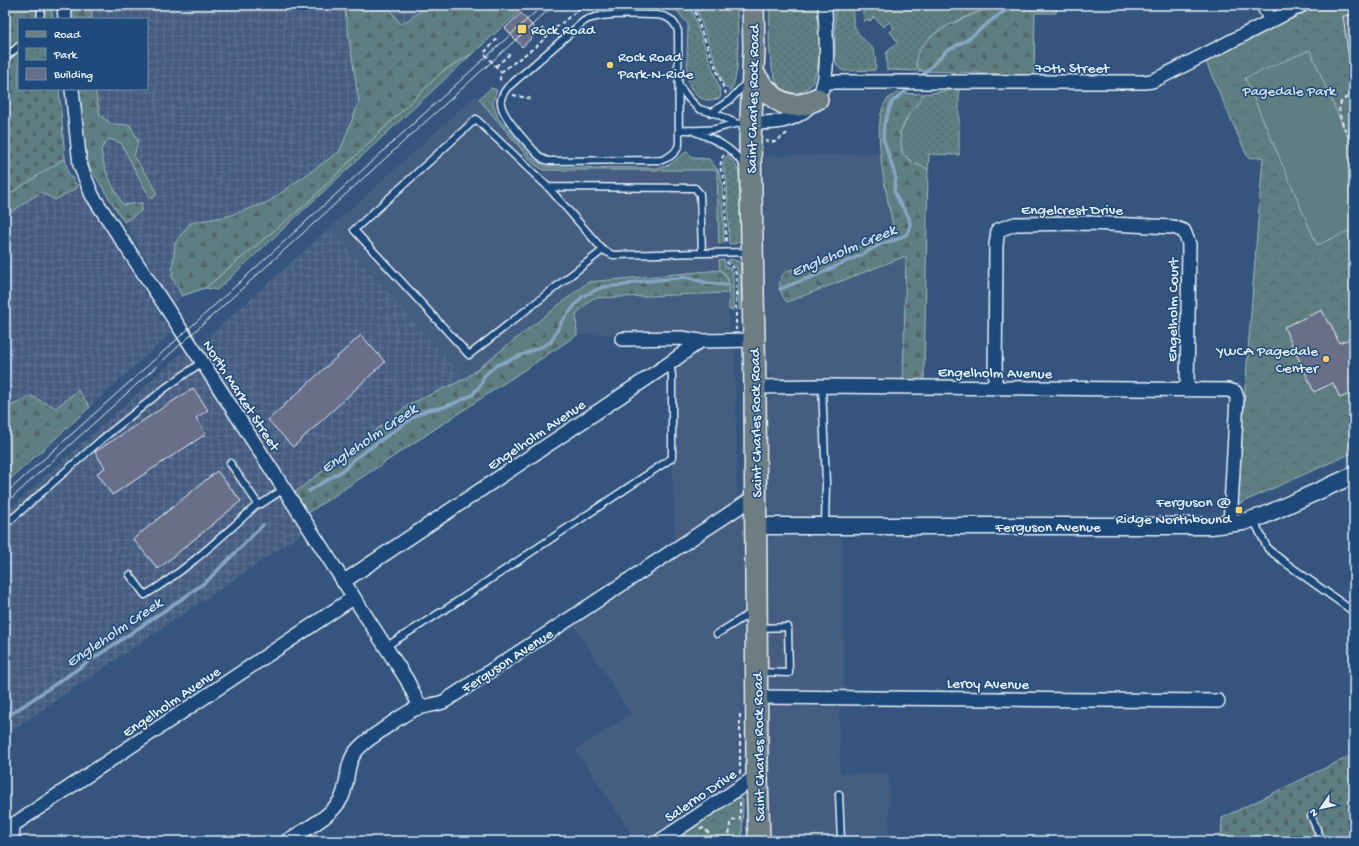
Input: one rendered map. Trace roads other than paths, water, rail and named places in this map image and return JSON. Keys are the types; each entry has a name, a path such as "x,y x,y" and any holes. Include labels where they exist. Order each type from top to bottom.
{"main road":[{"name":"Saint Charles Rock Road","path":"753,5 753,73 743,123 751,182 752,252 745,335 755,387 757,776 759,841"},
{"path":"753,73 773,97 786,103 797,105 804,104 820,90"}],"street":[{"path":"64,5 65,18"},
{"path":"743,123 774,123 792,118 807,109 820,90 826,59 825,5"},
{"path":"1263,5 1271,21"},
{"name":"70th Street","path":"820,90 936,82 1133,83 1152,81 1302,5"},
{"name":"North Market Street","path":"72,90 80,165 92,195 202,362 407,680 420,707"},
{"name":"Engelcrest Drive","path":"995,388 996,245 998,230 1016,224 1089,223 1173,227 1184,231"},
{"name":"Engelholm Court","path":"1184,231 1189,244 1187,390"},
{"path":"622,339 681,338 700,341 745,335"},
{"name":"Engelholm Avenue","path":"343,582 670,364 700,341"},
{"name":"Engelholm Avenue","path":"755,387 822,386 1228,390 1235,392 1237,398 1230,524"},
{"name":"Ferguson Avenue","path":"756,526 1210,526 1230,524 1253,519 1354,475"},
{"name":"Ferguson Avenue","path":"287,841 330,812 336,806 344,792 349,762 358,749 405,714 420,707 432,706 445,700 756,496"},
{"name":"Engelholm Avenue","path":"11,831 353,598"},
{"name":"Leroy Avenue","path":"757,697 1218,702"},
{"name":"Salerno Drive","path":"660,841 757,776"}],"lane":[{"path":"40,5 40,18"},
{"path":"656,15 665,16 672,20 678,31 679,85 679,144 677,150 662,160 548,161 538,155 506,117 500,102 507,88 584,21 594,16 656,15"},
{"path":"5,58 18,47"},
{"path":"711,113 733,98 753,73"},
{"path":"679,85 685,95 699,109 743,123"},
{"path":"603,250 469,355 354,230 476,119 548,187 603,250 613,255 752,252"},
{"path":"679,130 714,129 743,123"},
{"path":"690,130 716,140 729,148 742,163 751,182"},
{"path":"548,187 695,188 700,194 702,252"},
{"path":"5,525 101,440 164,389 202,362"},
{"path":"385,647 449,607 672,458 672,375 670,364"},
{"path":"822,386 826,483 825,526"},
{"path":"230,463 258,504"},
{"path":"130,575 145,595 167,582 206,551 258,504 261,504 284,489"},
{"path":"1253,519 1268,549 1354,612"},
{"path":"717,634 757,618 788,627 789,673 757,672"},
{"path":"839,794 841,841"},
{"path":"1310,816 1322,841"}],"waterway":[{"name":"Engleholm Creek","path":"920,78 946,51 967,40 993,19 1014,5"},
{"name":"Engleholm Creek","path":"780,289 819,274 881,244 898,239 907,234 910,226 909,218 894,191 896,178 883,138 884,124 892,102 913,85"},
{"name":"Engleholm Creek","path":"309,491 345,469 353,460 415,416 427,410 440,408 455,403 472,395 480,386 484,376 495,366 551,342 562,321 582,297 602,287 687,277 707,283 729,285"},
{"name":"Engleholm Creek","path":"5,718 208,580 263,525"}],"tram line":[{"path":"5,494 183,334 543,5"},
{"path":"5,504 554,5"}],"place":[{"name":"Rock Road","path":"522,29"},
{"name":"Rock Road Park-N-Ride","path":"610,65"},
{"name":"YWCA Pagedale Center","path":"1326,359"},
{"name":"Ferguson @ Ridge Northbound","path":"1239,510"}],"park label":[{"name":"Pagedale Park","path":"1289,90"}]}
